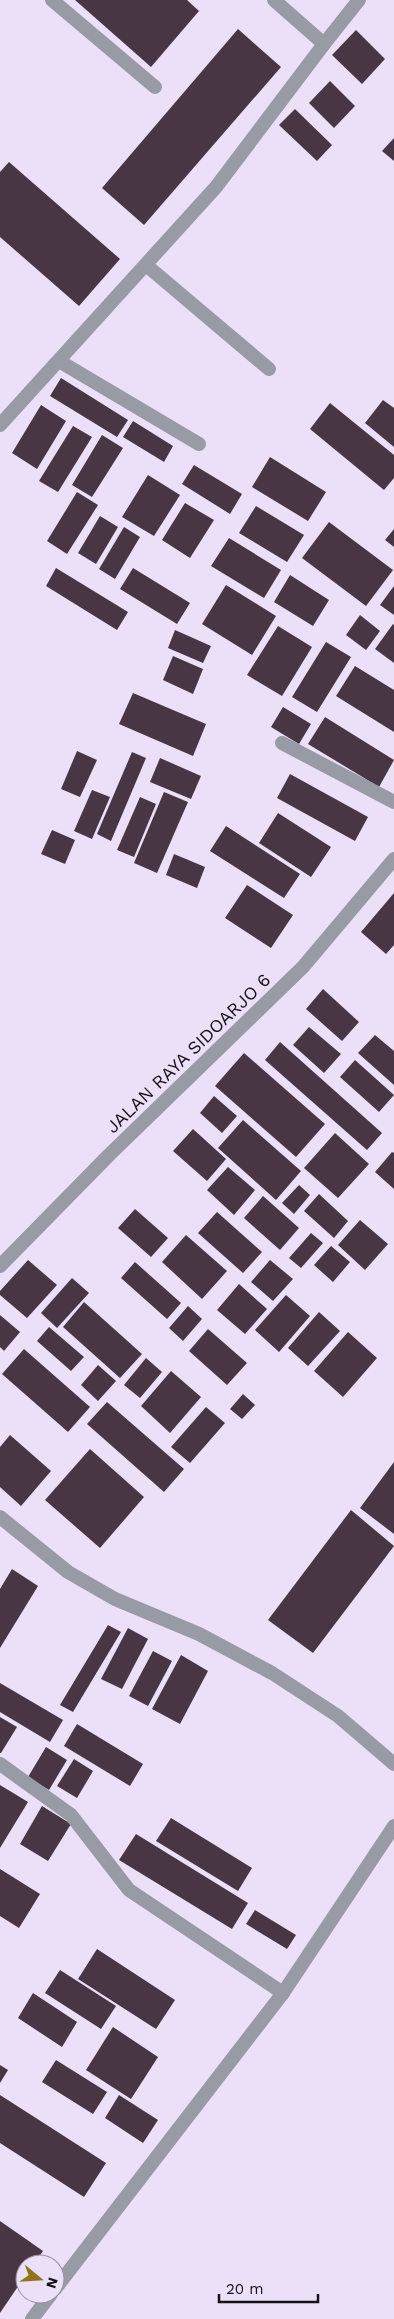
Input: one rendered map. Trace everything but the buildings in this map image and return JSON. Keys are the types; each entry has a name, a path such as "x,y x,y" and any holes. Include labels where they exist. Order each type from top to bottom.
{"street":[{"path":"52,0 155,86"},
{"path":"274,0 324,44"},
{"path":"0,425 216,187 359,0"},
{"path":"146,265 268,369"},
{"path":"59,361 199,444"},
{"path":"282,743 394,802"},
{"name":"JALAN RAYA SIDOARJO 6","path":"0,1266 109,1155 303,967 390,874 394,859"},
{"path":"0,1517 68,1572 115,1599 200,1634 272,1673 338,1716 394,1764"},
{"path":"0,1764 72,1815 129,1890 283,1993"},
{"path":"65,2276 283,1993 394,1826"},
{"path":"32,2319 43,2304"}]}
